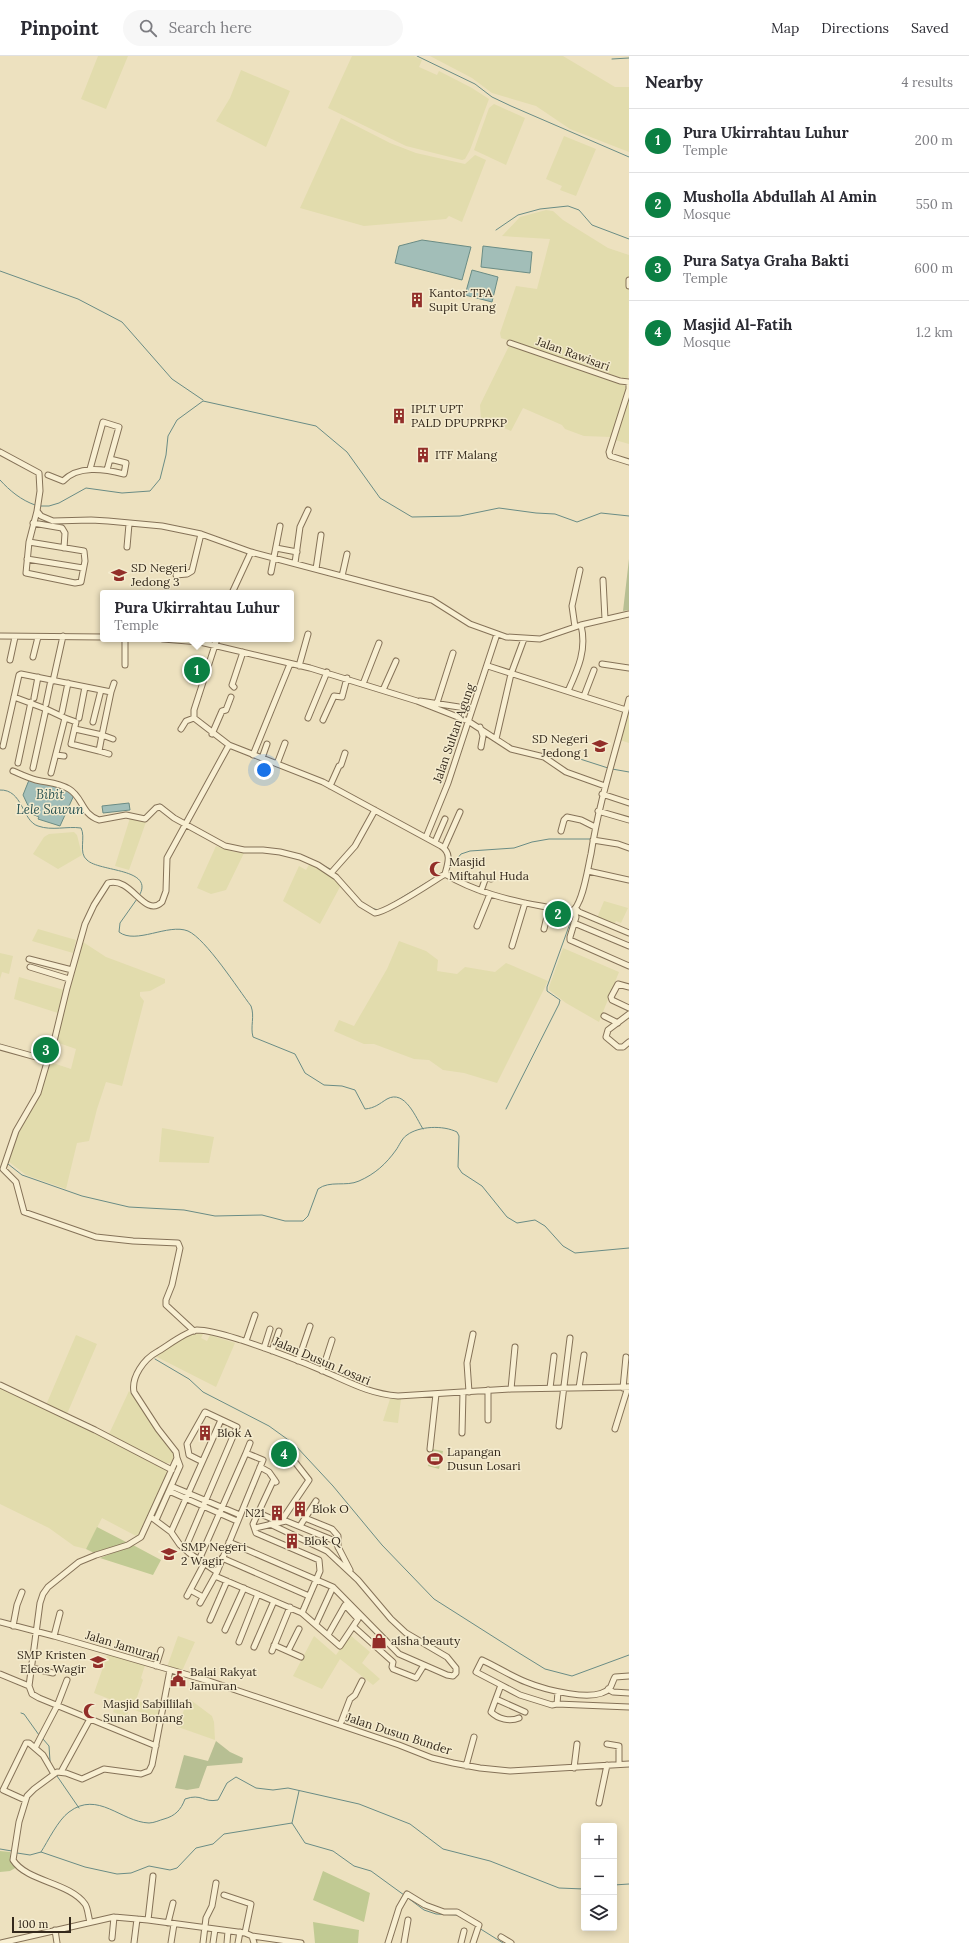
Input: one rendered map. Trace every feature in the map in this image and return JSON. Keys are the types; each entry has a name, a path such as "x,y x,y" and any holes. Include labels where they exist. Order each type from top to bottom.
{"street":[{"path":"629,280 629,286"},
{"name":"Jalan Rawisari","path":"510,343 620,381 629,382"},
{"path":"629,382 629,389 609,452 610,456 629,462"},
{"path":"90,470 103,422 119,427 108,470"},
{"path":"0,452 39,473 41,481 29,542 27,575 75,583 81,582 85,552 29,542"},
{"path":"48,475 63,481 76,473 90,470 108,470 124,474 126,463 110,459"},
{"path":"37,507 41,516 53,521 91,520 162,526 202,534 251,552 432,600 470,624 497,634 524,639 547,638 581,625 629,614"},
{"path":"295,563 300,527 308,510"},
{"path":"33,523 62,528 65,533 64,548"},
{"path":"127,547 129,524"},
{"path":"271,572 280,526"},
{"path":"176,575 187,574 192,571 202,534"},
{"path":"316,569 321,535"},
{"path":"276,548 297,552"},
{"path":"233,590 251,552"},
{"path":"342,576 347,554"},
{"path":"27,559 83,568"},
{"path":"575,627 572,606 580,570"},
{"path":"603,580 605,619"},
{"path":"568,691 583,652 584,636 581,625"},
{"path":"299,666 308,634"},
{"name":"Jalan Sultan Agung","path":"426,837 448,783 472,709 488,666 497,634"},
{"path":"0,636 100,637"},
{"path":"33,768 63,636"},
{"path":"10,660 15,637"},
{"path":"33,657 38,637"},
{"path":"496,739 512,674 524,639"},
{"path":"125,642 125,664"},
{"path":"200,642 327,672 417,701 480,727 511,749 548,758 566,772 604,786"},
{"path":"13,771 36,780 57,782 75,793 86,812 99,820 126,815 145,819 158,807 230,848 244,850 268,850 291,854 309,861 331,873 356,900 374,913 385,911 432,884 445,874 449,856 444,848 308,775 229,745 212,734 194,718 194,710 216,642"},
{"path":"363,684 379,643"},
{"path":"234,687 232,685 243,652"},
{"path":"437,703 453,653"},
{"path":"383,690 396,661"},
{"path":"253,755 290,664"},
{"path":"602,664 629,668"},
{"path":"488,666 626,710"},
{"path":"584,696 594,670"},
{"path":"308,718 327,672"},
{"path":"3,746 20,674 111,692"},
{"path":"18,763 38,677"},
{"path":"323,720 334,696 342,697 347,678"},
{"path":"99,751 114,682"},
{"path":"62,712 68,684"},
{"path":"79,718 85,687"},
{"path":"93,722 101,690"},
{"path":"14,696 32,700 46,706 65,718 76,722 71,744 109,754"},
{"path":"212,734 222,711 226,710 231,697"},
{"path":"629,699 602,794 588,871 575,909 576,915 570,937 570,940 629,966"},
{"path":"417,701 427,701 472,709"},
{"path":"51,773 65,718"},
{"path":"181,729 186,721 194,718"},
{"path":"480,727 483,736 481,747"},
{"path":"75,729 113,739"},
{"path":"277,764 285,743"},
{"path":"262,758 267,744"},
{"path":"156,1520 180,1466 176,1452 139,1400 134,1392 134,1386 141,1367 147,1358 194,1331 166,1305 166,1298 172,1285 180,1248 178,1243 102,1238 27,1214 23,1209 16,1182 4,1172 5,1162 20,1125 38,1093 48,1059 52,1051 69,979 88,919 108,883 119,882 142,901 152,907 162,902 166,890 167,858 229,745"},
{"path":"330,786 339,766 342,764 345,753"},
{"path":"56,754 64,756"},
{"path":"602,794 629,803"},
{"path":"331,873 355,846 375,810"},
{"path":"598,811 629,820"},
{"path":"444,848 460,812"},
{"path":"561,831 564,820 567,817 581,820 595,827"},
{"path":"434,842 444,819"},
{"path":"593,840 618,844 629,848"},
{"path":"588,871 629,880"},
{"path":"445,874 463,884 490,894 549,908 575,909 628,932"},
{"path":"480,891 488,876"},
{"path":"477,926 490,894"},
{"path":"512,946 525,903"},
{"path":"544,929 549,908"},
{"path":"574,922 629,946"},
{"path":"29,959 72,970"},
{"path":"30,967 69,979"},
{"path":"629,987 618,984 611,998 629,1008"},
{"path":"629,1014 606,1033 607,1039 621,1047 629,1042"},
{"path":"604,1016 618,1023"},
{"path":"0,1047 42,1059 48,1059"},
{"path":"246,1342 255,1315"},
{"path":"298,1361 310,1326"},
{"path":"264,1348 270,1328"},
{"name":"Jalan Dusun Losari","path":"194,1331 230,1336 298,1361 349,1384 375,1393 398,1396 511,1389 627,1387"},
{"path":"272,1351 278,1331"},
{"path":"462,1433 468,1363 473,1334"},
{"path":"559,1426 570,1338"},
{"path":"322,1371 332,1340"},
{"path":"511,1389 514,1348"},
{"path":"550,1388 554,1356"},
{"path":"579,1388 584,1356"},
{"path":"614,1428 627,1387 626,1357"},
{"path":"0,1385 95,1430 172,1470"},
{"path":"488,1390 488,1420"},
{"path":"430,1449 436,1394"},
{"path":"184,1549 237,1428 205,1412 188,1444 189,1454 202,1461"},
{"path":"171,1532 221,1420"},
{"path":"199,1560 250,1443"},
{"path":"200,1603 216,1574 263,1460 246,1453"},
{"path":"281,1521 309,1480 291,1457"},
{"path":"156,1746 57,1706 32,1694 29,1686 41,1599 48,1587 79,1562 138,1540 177,1458"},
{"path":"255,1528 276,1483 269,1472 260,1467"},
{"path":"274,1480 253,1524 255,1528 254,1530 256,1533 319,1560 320,1571 302,1613"},
{"path":"170,1488 239,1518"},
{"path":"300,1526 316,1501"},
{"path":"262,1514 271,1522 327,1551 358,1580"},
{"path":"150,1517 171,1532 184,1549 216,1574 227,1581 302,1613 340,1646 358,1619 345,1606 328,1635"},
{"path":"305,1518 332,1529 338,1536 338,1547"},
{"path":"229,1542 332,1588 399,1654 452,1676 456,1670 446,1657 406,1633 391,1619 346,1565 335,1541 300,1526 281,1521 271,1522 255,1528"},
{"path":"222,1558 309,1596"},
{"path":"187,1596 204,1564"},
{"path":"210,1620 227,1581"},
{"path":"225,1630 244,1588"},
{"path":"316,1624 332,1588"},
{"path":"190,1590 203,1597"},
{"path":"14,1626 18,1602 22,1592"},
{"path":"239,1642 258,1594"},
{"path":"254,1647 274,1601"},
{"path":"272,1651 290,1608"},
{"path":"54,1636 60,1613"},
{"name":"Jalan Jamuran","path":"0,1622 37,1631 170,1670 152,1765 147,1773 104,1769 79,1779 61,1772"},
{"path":"354,1627 393,1662 393,1669 416,1678 424,1665"},
{"path":"288,1651 298,1629"},
{"path":"274,1645 301,1657"},
{"path":"156,1666 161,1650"},
{"path":"629,1676 615,1677 608,1689 595,1694 579,1695 558,1692 527,1682 482,1660 476,1672 520,1695 552,1705 629,1707"},
{"path":"32,1668 53,1673"},
{"name":"Jalan Dusun Bunder","path":"170,1670 340,1725 432,1758 466,1766 510,1771 629,1764"},
{"path":"0,1674 29,1686"},
{"path":"35,1748 57,1706 67,1680"},
{"path":"340,1725 350,1699 355,1695 362,1681"},
{"path":"501,1684 492,1712 494,1715 513,1721 519,1718"},
{"path":"608,1689 613,1692 629,1693"},
{"path":"557,1704 558,1692"},
{"path":"496,1699 525,1712"},
{"path":"90,1719 61,1772 54,1774 34,1789 25,1800 13,1856 14,1862 23,1869 65,1889 84,1903 90,1922"},
{"path":"466,1766 474,1737"},
{"path":"25,1800 3,1790 28,1742 43,1755 54,1774"},
{"path":"574,1768 577,1744"},
{"path":"607,1744 619,1746 619,1764"},
{"path":"599,1803 607,1765"},
{"path":"148,1920 153,1876"},
{"path":"203,1943 204,1927 208,1913 212,1906 216,1883"},
{"path":"224,1895 251,1904 238,1943"},
{"path":"388,1943 396,1916 406,1896 435,1909 457,1912 479,1925 473,1943"},
{"path":"168,1923 173,1902"},
{"path":"112,1938 114,1917"},
{"path":"1,1943 114,1917 204,1927 301,1943"},
{"path":"134,1943 136,1919"},
{"path":"404,1943 408,1920"},
{"path":"171,1943 174,1924"},
{"path":"213,1943 215,1929"},
{"path":"55,1930 57,1943"},
{"path":"227,1943 228,1931"},
{"path":"462,1943 464,1931"},
{"path":"252,1936 254,1943"},
{"path":"501,1937 512,1943"}],"shaded area":[{"path":"98,56 128,56 106,109 81,99"},
{"path":"352,56 414,56 422,60 419,67 437,75 439,71 472,88 489,99 470,150 465,159 462,160 406,146 328,108"},
{"path":"430,56 563,56 615,87 629,87 629,152 570,129 536,106 492,93 472,78"},
{"path":"241,70 290,91 266,147 216,121 230,98"},
{"path":"494,104 525,118 506,165 474,150 489,108"},
{"path":"341,118 390,143 416,153 465,164 475,155 486,160 462,222 449,216 446,219 364,226 300,208"},
{"path":"564,136 596,149 576,196 560,190 562,186 546,179"},
{"path":"546,210 553,211 563,220 608,248 629,255 629,275 626,286 629,288 628,378 625,379 501,338 500,333 516,286 537,289 550,239 502,236 520,217"},
{"path":"509,346 626,386 627,388 611,437 584,436 565,429 562,425 523,408 511,431 481,419 480,405"},
{"path":"629,396 629,444 615,440"},
{"path":"629,711 629,743 620,740"},
{"path":"130,818 146,822 129,870 115,866"},
{"path":"74,832 77,835 82,855 58,869 33,854 44,837 49,834"},
{"path":"216,846 234,852 244,853 226,890 211,894 197,888"},
{"path":"310,863 334,877 341,885 320,924 283,901 299,866 306,870"},
{"path":"604,901 628,908 621,923 616,921 614,925 597,918"},
{"path":"38,929 76,940 73,953 32,941"},
{"path":"399,941 426,951 438,960 437,971 457,974 465,967 495,972 506,963 548,981 497,1083 464,1073 443,1070 429,1060 414,1059 374,1044 364,1044 334,1031 339,1020 354,1026 387,969"},
{"path":"83,942 106,957 165,979 165,983 150,991 140,992 140,996 144,1001 122,1086 106,1082 89,1141 77,1143 66,1189 26,1175 8,1161 20,1128 41,1090 50,1062 71,1069 76,1049 56,1042"},
{"path":"563,948 619,972 599,1022 566,1003 549,990"},
{"path":"0,953 13,956 9,974 2,972 0,979"},
{"path":"19,977 64,990 58,1013 14,999"},
{"path":"162,1128 214,1137 209,1163 159,1162"},
{"path":"195,1334 203,1334 201,1338 207,1341 210,1335 235,1343 216,1387 155,1356 185,1337"},
{"path":"76,1335 97,1344 67,1414 46,1405"},
{"path":"0,1388 94,1431 166,1470 168,1474 138,1537 102,1518 86,1549 74,1546 49,1528 0,1504"},
{"path":"129,1391 175,1455 173,1463 165,1463 109,1434"},
{"path":"390,1399 401,1399 398,1423 383,1421"},
{"path":"350,1635 370,1652 362,1663 380,1679 373,1685 340,1659 322,1689 293,1676 314,1636 336,1655"},
{"path":"178,1636 195,1642 182,1671 167,1667"},
{"path":"108,1653 145,1665 141,1678 143,1680 136,1700 161,1709 159,1720 130,1708 126,1717 113,1712 117,1702 94,1693"},
{"path":"188,1698 212,1716 214,1722 215,1740 178,1727"}],"green space":[{"path":"629,559 629,610 623,611"},
{"name":"Lapangan Dusun Losari","path":"432,1449 443,1451 439,1469 428,1466"},
{"path":"97,1527 128,1543 94,1553 86,1549"},
{"path":"133,1545 161,1560 153,1575 100,1558"},
{"path":"216,1741 230,1752 243,1758 242,1763 207,1766 199,1788 187,1790 175,1788 184,1755 208,1761"},
{"path":"0,1851 10,1852 11,1859 17,1867 10,1871 0,1872"},
{"path":"323,1871 370,1893 364,1922 313,1900"},
{"path":"313,1922 359,1930 358,1943 315,1943"}],"water":[{"path":"422,240 471,247 462,280 395,263 399,246"},
{"path":"483,246 532,252 530,273 481,267"},
{"path":"472,270 498,277 492,302 465,295"},
{"name":"Bibit Lele Sawun","path":"29,780 55,783 74,795 60,826 38,819 39,817 32,814 23,795"},
{"path":"129,803 130,810 103,813 102,806"}],"waterway":[{"path":"417,56 475,84 492,97 629,157"},
{"path":"612,59 629,58"},
{"path":"496,230 518,215 540,209 568,206 579,210 592,225 629,239"},
{"path":"0,271 78,299 122,322 172,379 203,400"},
{"path":"40,506 49,506 59,503 86,488 122,493 150,491 160,479 166,455 168,436 177,420 203,401 316,426 347,452 380,498 412,517 460,516 499,508 555,514 577,522 601,513 629,516"},
{"path":"0,480 16,495 35,505"},
{"path":"577,758 608,768"},
{"path":"612,769 629,772"},
{"path":"0,790 8,791 13,794 29,818 38,826 49,828 81,828 84,857 93,864 133,875 140,880 142,887 139,896"},
{"path":"158,805 160,804 167,809"},
{"path":"449,869 461,854 470,851 514,848 532,842 549,839 591,839"},
{"path":"304,856 330,869"},
{"path":"388,906 426,883"},
{"path":"137,899 120,923 119,932 134,936 180,929 188,931 204,944 251,1006 253,1014 253,1037 295,1054 305,1073 324,1085 342,1086 355,1090 365,1109 374,1107 393,1097 399,1098 409,1106 423,1129"},
{"path":"371,908 378,910"},
{"path":"506,1109 559,1004 560,1000 547,991 547,987 573,915"},
{"path":"8,1164 22,1175 82,1196 129,1207 184,1210 215,1216 262,1215 285,1221 303,1221 308,1216 318,1189 323,1186 333,1184 354,1183 375,1172 388,1160 404,1138 412,1132 424,1128 445,1128 457,1132 459,1136 458,1167 462,1173 482,1186 507,1217 517,1223 535,1220 545,1226 563,1246 575,1253 629,1248"},
{"path":"155,1359 189,1379 203,1392 269,1426 294,1444 333,1486 382,1545 434,1599 519,1653 545,1669 572,1676 629,1655"},
{"path":"21,1713 24,1714 39,1735"},
{"path":"43,1739 49,1746 50,1761"},
{"path":"57,1776 79,1808"},
{"path":"41,1852 61,1820 69,1812 80,1806 90,1804 100,1806 129,1818 153,1823 168,1818 174,1814 182,1806 185,1799 199,1797 213,1801 218,1800 227,1783 236,1777 256,1788 273,1790 288,1788 359,1804 410,1824 443,1849 490,1861 559,1888 581,1889"},
{"path":"292,1823 299,1791"},
{"path":"17,1853 30,1855 41,1852 85,1867 117,1874 131,1873 149,1866 170,1870 177,1868 196,1848 213,1844 224,1834 292,1823 305,1843 333,1851 354,1866 371,1871 404,1895"},
{"path":"0,1849 12,1851"},
{"path":"617,1885 629,1884"},
{"path":"408,1898 424,1910 436,1914 458,1915"},
{"path":"479,1928 503,1943"}],"place":[{"name":"Kantor TPA Supit Urang","path":"417,300"},
{"name":"IPLT UPT PALD DPUPRPKP","path":"399,416"},
{"name":"ITF Malang","path":"423,455"},
{"name":"SD Negeri Jedong 3","path":"119,575"},
{"name":"Pura Ukirrahtau Luhur","path":"197,670"},
{"name":"SD Negeri Jedong 1","path":"600,746"},
{"name":"Masjid Miftahul Huda","path":"437,869"},
{"name":"Musholla Abdullah Al Amin","path":"558,914"},
{"name":"Pura Satya Graha Bakti","path":"46,1050"},
{"name":"Blok A","path":"205,1433"},
{"name":"Masjid Al-Fatih","path":"284,1454"},
{"name":"Lapangan Dusun Losari","path":"435,1459"},
{"name":"Blok O","path":"300,1509"},
{"name":"N21","path":"277,1513"},
{"name":"Blok Q","path":"292,1541"},
{"name":"SMP Negeri 2 Wagir","path":"169,1554"},
{"name":"alsha beauty","path":"379,1641"},
{"name":"SMP Kristen Eleos Wagir","path":"98,1662"},
{"name":"Balai Rakyat Jamuran","path":"178,1679"},
{"name":"Masjid Sabillilah Sunan Bonang","path":"91,1711"}]}
